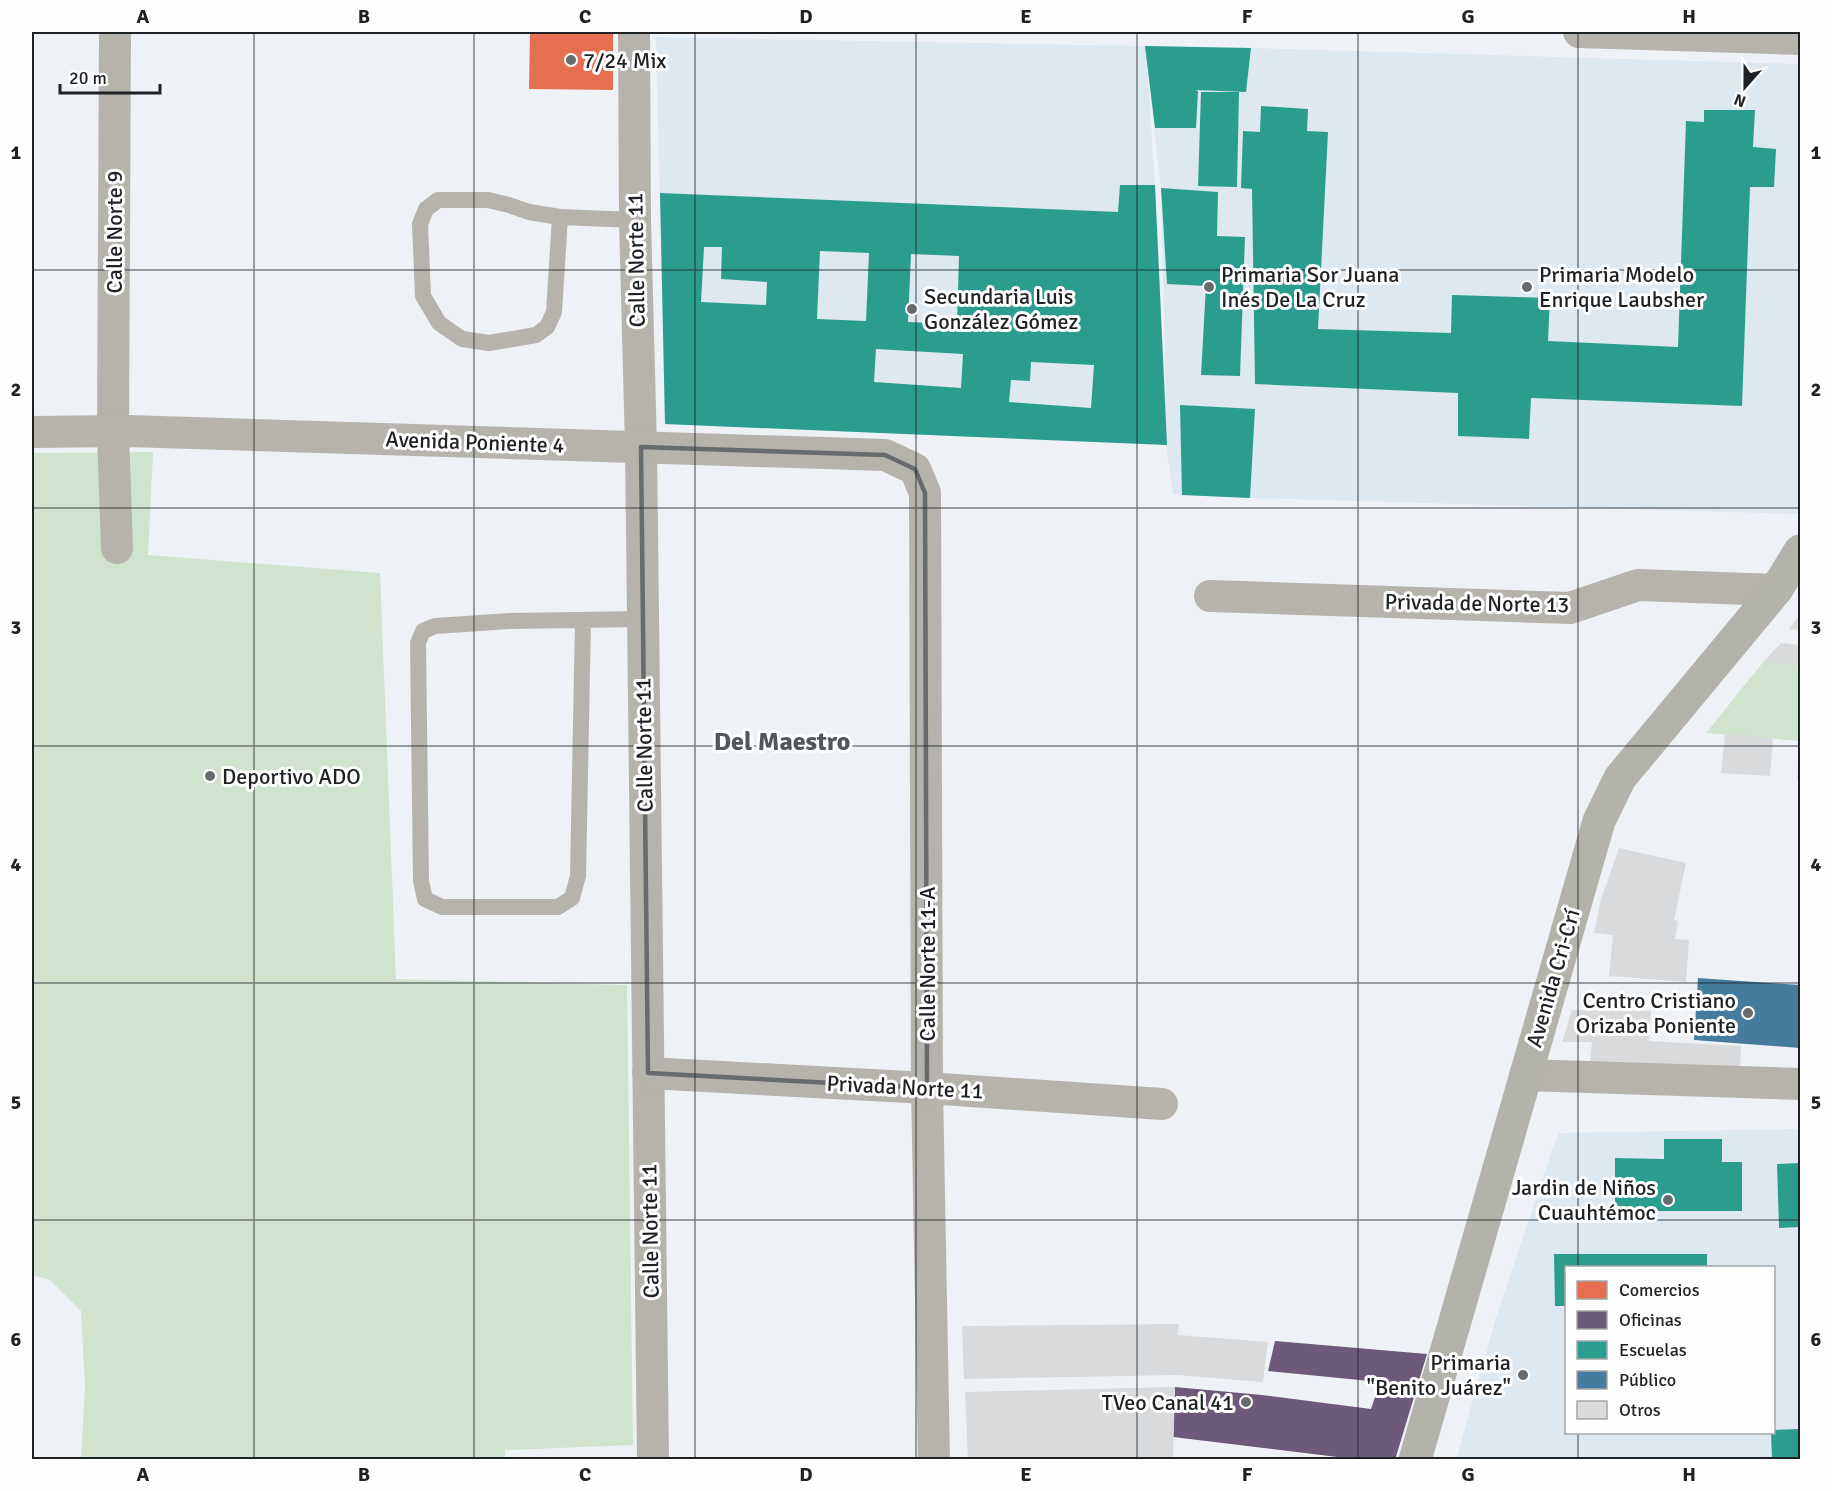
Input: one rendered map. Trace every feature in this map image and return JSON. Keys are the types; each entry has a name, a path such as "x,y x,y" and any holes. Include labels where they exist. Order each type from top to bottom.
{"main road":[{"name":"Avenida Cri-Crí","path":"1415,1460 1599,820 1620,778 1776,590 1800,552"}],"street":[{"name":"Calle Norte 9","path":"115,32 113,432 117,548"},
{"name":"Calle Norte 11","path":"634,32 652,1460"},
{"path":"1579,32 1800,39"},
{"name":"Avenida Poniente 4","path":"32,432 113,432 885,455 915,470"},
{"name":"Calle Norte 11-A","path":"915,470 925,493 927,1088 934,1460"},
{"name":"Privada de Norte 13","path":"1210,597 1570,608 1638,585 1776,590"},
{"name":"Privada Norte 11","path":"648,1073 927,1088 1162,1104"},
{"path":"1525,1075 1800,1084"}],"lane":[{"path":"560,217 554,312 547,327 536,335 489,343 462,339 439,323 423,296 420,224 426,209 438,200 488,200 509,204 530,212 560,217 635,220"},
{"path":"584,620 578,876 572,898 558,907 442,907 425,899 421,881 418,642 423,631 435,626 584,620 642,619"}],"highlighted area":[{"path":"641,447 885,455 915,469 925,493 927,1088 648,1073"}],"shaded area":[{"path":"656,37 1251,48 1800,64 1800,514 1182,495 1173,494 1166,445 665,424","holes":["1147,66 1161,188 1166,409"]},
{"name":"Jardin de Niños Cuauhtémoc","path":"1800,1129 1800,1459 1456,1460 1496,1318 1558,1133"}],"green space":[{"name":"Deportivo ADO","path":"153,452 148,555 380,573 396,979 627,985 633,1445 505,1450 505,1460 81,1459 85,1387 81,1311 50,1280 32,1275 32,453"},
{"path":"1764,661 1800,665 1800,741 1706,733"}],"building: Comercios":[{"name":"7/24 Mix","path":"530,32 613,32 613,90 529,89"}],"building: Oficinas":[{"name":"TVeo Canal 41","path":"1275,1341 1427,1354 1395,1460 1362,1460 1173,1437 1175,1387 1371,1409 1380,1382 1268,1371"}],"building: Escuelas":[{"path":"1145,46 1251,48 1246,92 1195,90 1198,91 1196,128 1155,128"},
{"path":"1201,92 1239,92 1237,187 1198,186"},
{"path":"1261,106 1308,109 1307,131 1328,132 1318,329 1451,333 1452,295 1550,298 1548,341 1678,347 1686,121 1704,122 1704,110 1755,110 1753,147 1776,149 1774,187 1750,187 1742,406 1531,398 1529,439 1458,436 1458,393 1255,384 1252,189 1241,188 1243,131 1260,132"},
{"path":"1120,185 1155,185 1167,445 665,424 660,193 1118,212","holes":["704,247 722,247 721,279 767,282 766,305 701,302","820,251 869,253 866,321 817,319","911,254 959,256 957,324 908,322","876,349 963,354 961,388 874,382","1031,362 1094,365 1091,408 1009,402 1011,380 1030,381"]},
{"path":"1161,188 1218,192 1217,236 1245,237 1240,376 1201,375 1206,286 1167,284"},
{"path":"1180,405 1255,409 1250,498 1182,495"},
{"path":"1664,1139 1722,1139 1722,1162 1742,1162 1742,1211 1615,1211 1615,1158 1664,1159"},
{"path":"1800,1163 1800,1227 1779,1228 1777,1164"},
{"path":"1554,1254 1707,1254 1707,1266 1565,1266 1565,1306 1555,1306"},
{"path":"1800,1429 1800,1460 1772,1460 1771,1434 1775,1434 1775,1430"}],"building: Público":[{"name":"Centro Cristiano Orizaba Poniente","path":"1698,978 1800,985 1800,1048 1694,1040"}],"building: Otros":[{"path":"1800,614 1800,630 1789,629"},
{"path":"1781,643 1800,645 1800,665 1764,661"},
{"path":"1725,734 1773,738 1770,776 1721,773"},
{"path":"1799,754 1800,780 1797,780"},
{"path":"1619,848 1686,863 1674,920 1678,921 1675,939 1689,940 1686,982 1609,976 1613,935 1594,933 1601,899"},
{"path":"1572,1010 1651,1011 1649,1041 1741,1046 1740,1067 1590,1063 1592,1042 1562,1042"},
{"path":"1179,1324 1178,1335 1268,1342 1263,1382 1177,1375 964,1379 962,1326"},
{"path":"1175,1387 1173,1460 968,1460 965,1392"}],"place":[{"name":"7/24 Mix","path":"571,60"},
{"name":"Primaria Sor Juana Inés De La Cruz","path":"1209,287"},
{"name":"Primaria Modelo Enrique Laubsher","path":"1527,287"},
{"name":"Secundaria Luis González Gómez","path":"912,309"},
{"name":"Deportivo ADO","path":"210,776"},
{"name":"Centro Cristiano Orizaba Poniente","path":"1748,1013"},
{"name":"Jardin de Niños Cuauhtémoc","path":"1668,1200"},
{"name":"Primaria \"Benito Juárez\"","path":"1523,1375"},
{"name":"TVeo Canal 41","path":"1246,1402"}],"district":[{"name":"Del Maestro","path":"782,742"}]}
